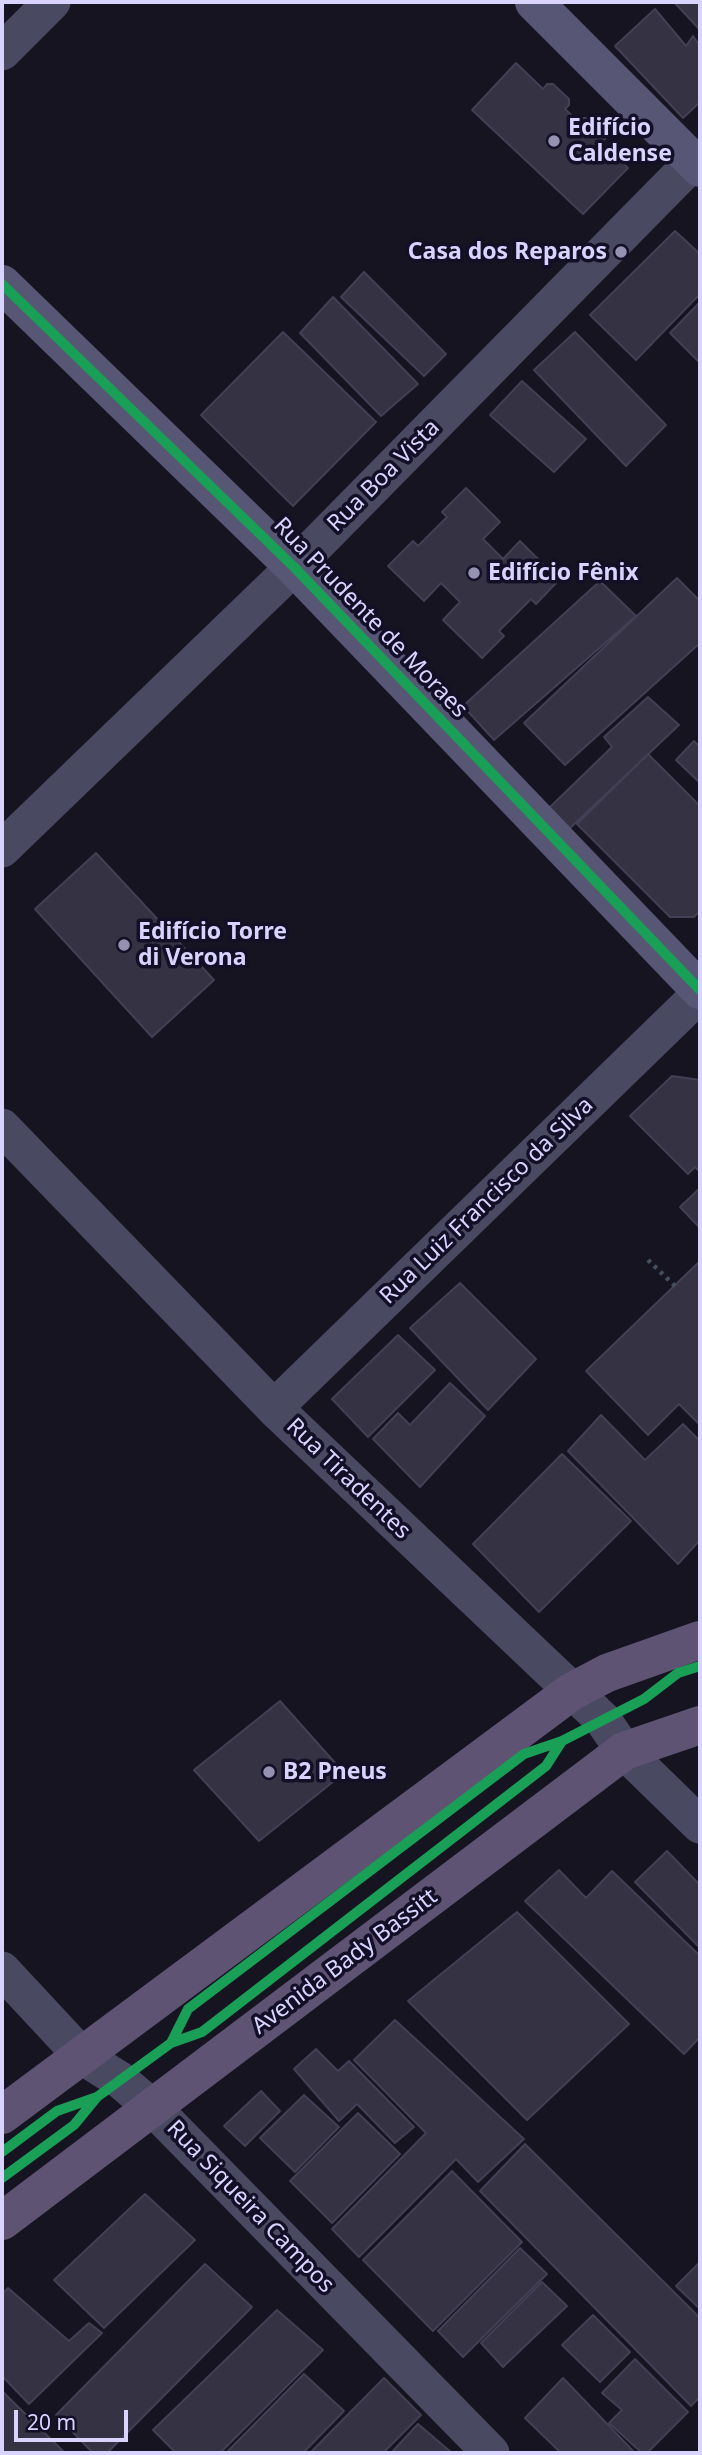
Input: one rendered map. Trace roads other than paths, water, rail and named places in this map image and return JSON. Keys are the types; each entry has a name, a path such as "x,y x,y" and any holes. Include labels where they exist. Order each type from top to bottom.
{"main road":[{"path":"2,2115 571,1692 607,1673 700,1640"},
{"name":"Avenida Bady Bassitt","path":"2,2221 624,1751 700,1725"}],"street":[{"path":"2,52 52,2"},
{"path":"534,2 698,161"},
{"name":"Rua Boa Vista","path":"2,849 294,567 698,161"},
{"name":"Rua Prudente de Moraes","path":"2,284 294,567 700,992"},
{"name":"Rua Luiz Francisco da Silva","path":"274,1408 700,992"},
{"name":"Rua Tiradentes","path":"2,1126 274,1408 603,1720 624,1751 700,1825"},
{"name":"Rua Siqueira Campos","path":"2,1970 82,2056 120,2080 153,2108 491,2453"}],"place":[{"name":"Edifício Caldense","path":"554,141"},
{"name":"Casa dos Reparos","path":"621,252"},
{"name":"Edifício Fênix","path":"474,573"},
{"name":"Edifício Torre di Verona","path":"124,945"},
{"name":"B2 Pneus","path":"269,1772"}]}
